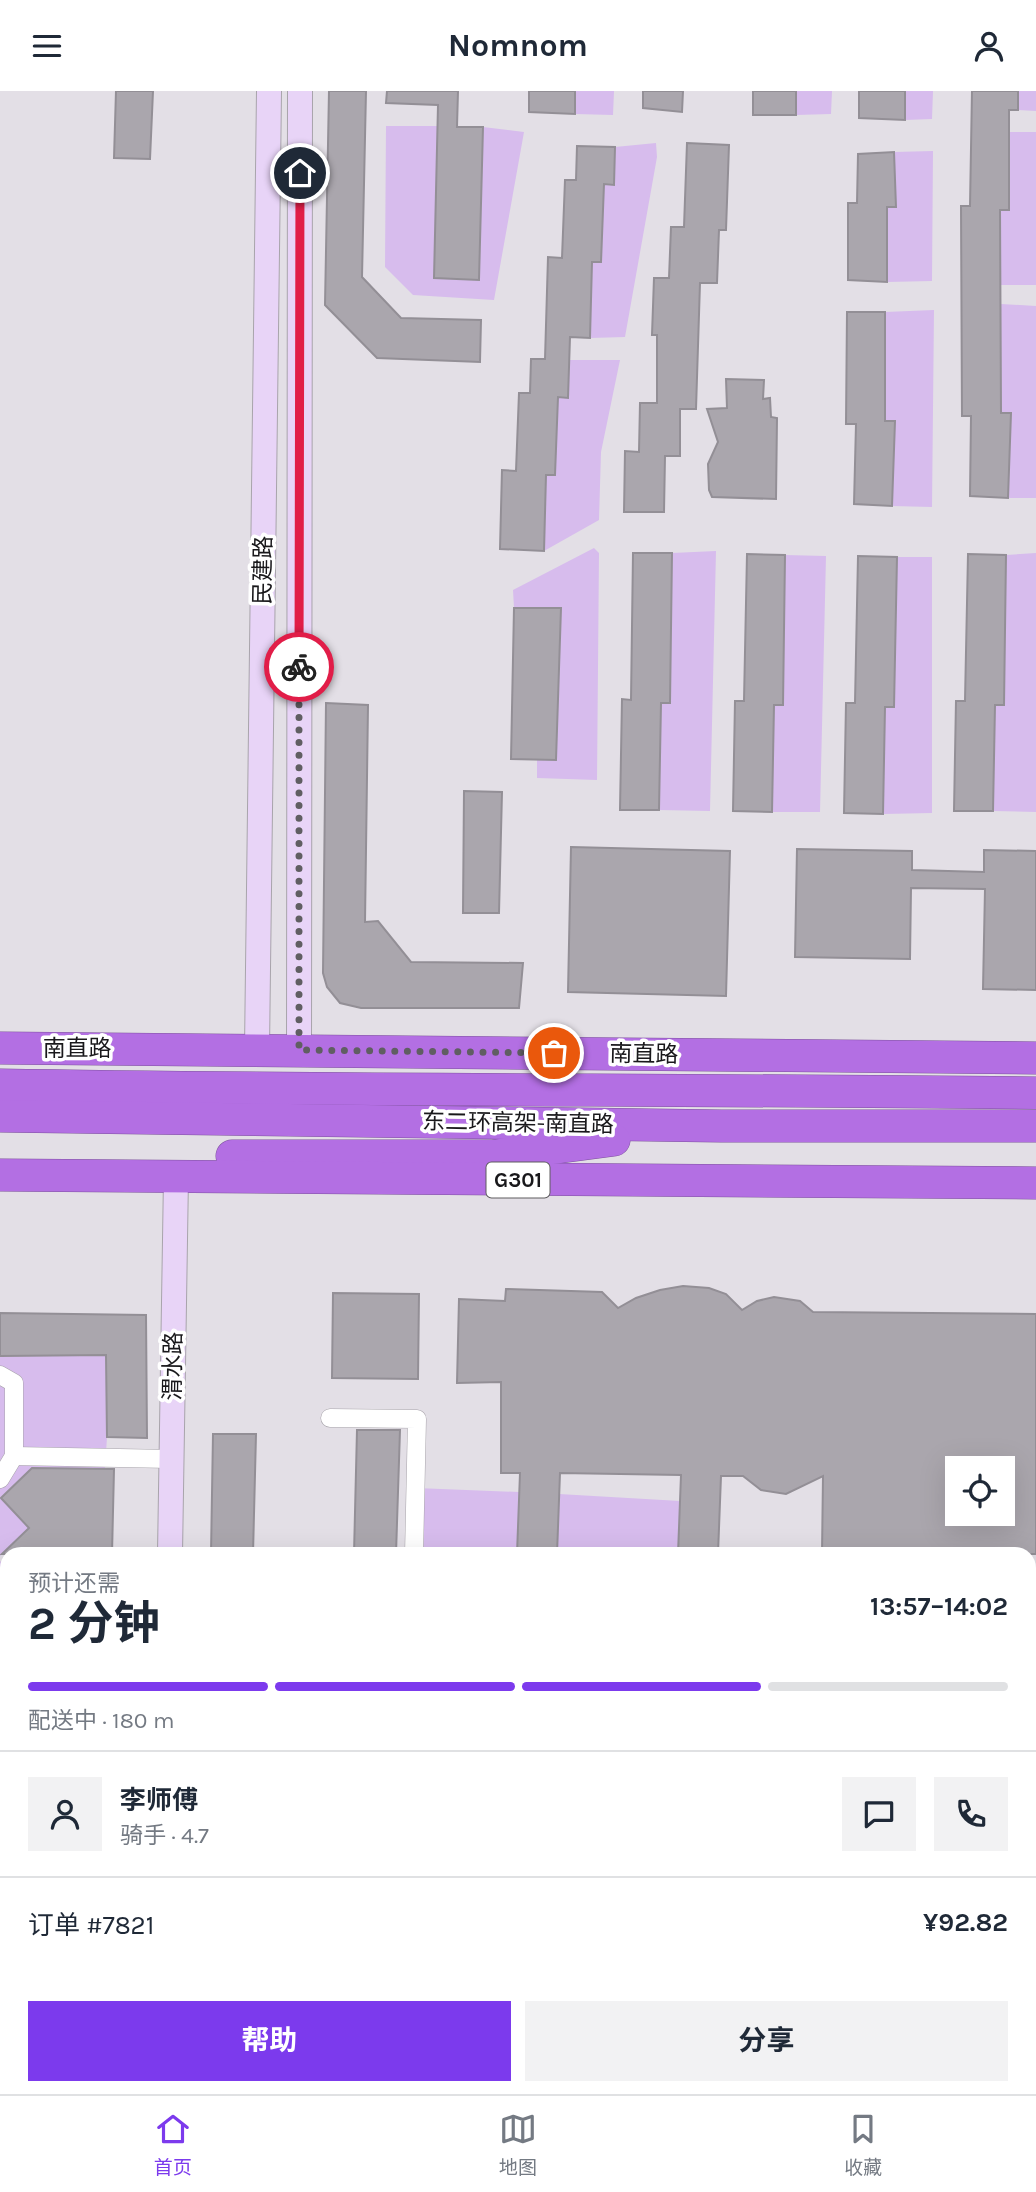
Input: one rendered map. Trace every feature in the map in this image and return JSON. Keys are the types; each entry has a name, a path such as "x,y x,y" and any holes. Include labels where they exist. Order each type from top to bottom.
{"highway":[{"name":"南直路","path":"0,1048 1036,1058"},
{"path":"0,1066 480,1070 714,1089"},
{"name":"东二环高架-南直路","path":"0,1085 229,1089 714,1089 1036,1093"},
{"name":"东二环高架-南直路","path":"0,1116 721,1126 1036,1126"},
{"path":"0,1156 492,1156 721,1126"},
{"name":"G301","path":"0,1175 1036,1183"}],"street":[{"name":"民建路","path":"257,1049 269,91"},
{"name":"民建路","path":"299,1050 300,91"},
{"name":"渭水路","path":"170,1547 176,1177"},
{"path":"0,1375 14,1383 14,1456 0,1479"},
{"path":"330,1418 417,1419 414,1547"},
{"path":"14,1456 171,1459"},
{"path":"0,1878 0,1887"}],"shaded area":[{"path":"575,91 614,91 613,115 575,114"},
{"path":"796,91 832,91 831,114 796,115"},
{"path":"905,91 933,91 932,119 905,120"},
{"path":"1018,91 1036,91 1036,111 1018,110"},
{"path":"386,126 438,126 434,277 479,280 483,127 524,132 494,300 413,295 385,267"},
{"path":"1009,132 1036,132 1036,285 1000,285 1000,210 1009,210"},
{"path":"656,143 657,157 625,337 590,338 592,262 601,262 604,184 614,184 615,147"},
{"path":"933,151 932,281 887,282 887,207 896,207 894,152"},
{"path":"1001,304 1036,306 1036,498 1008,498 1010,414 1001,413"},
{"path":"934,310 932,507 892,506 895,422 885,421 885,312"},
{"path":"569,360 620,360 601,452 599,520 544,551 546,475 555,475 558,397 568,397"},
{"path":"594,548 599,553 597,780 537,778 537,759 561,608 514,608 513,590"},
{"path":"716,551 710,811 659,810 661,703 670,703 672,553"},
{"path":"1036,553 1036,812 993,811 995,705 1004,704 1006,555"},
{"path":"785,555 826,556 820,812 772,812 774,705 783,705"},
{"path":"897,557 932,557 932,813 883,814 885,707 894,707"},
{"path":"106,1355 105,1469 32,1469 1,1497 29,1528 9,1547 0,1547 0,1356"},
{"path":"416,1488 519,1492 518,1547 414,1547"},
{"path":"559,1494 680,1501 678,1547 557,1547"}],"building":[{"path":"116,91 153,91 150,159 114,158"},
{"path":"329,91 366,91 362,277 401,318 481,320 480,362 377,358 325,305"},
{"path":"387,91 458,91 457,127 483,127 479,280 434,278 438,105 386,103"},
{"path":"529,91 575,91 575,114 529,112"},
{"path":"643,91 683,91 682,112 643,108"},
{"path":"753,91 796,91 796,115 753,115"},
{"path":"859,91 905,91 905,120 859,118"},
{"path":"972,91 1018,91 1018,110 1009,110 1009,210 1000,210 1001,413 1011,413 1008,498 970,496 971,416 962,416 961,206 970,206"},
{"path":"687,143 729,145 726,230 719,230 717,283 700,283 696,409 680,409 680,456 665,456 664,512 624,512 625,451 639,452 640,403 657,403 657,335 652,335 654,278 669,278 671,227 684,227"},
{"path":"577,146 615,147 614,185 604,184 601,262 592,262 590,338 570,337 568,398 558,397 555,475 546,475 544,551 500,549 502,470 516,471 519,393 530,393 531,359 545,359 548,257 562,258 565,180 576,180"},
{"path":"894,152 896,207 887,207 887,282 848,280 848,203 857,203 858,154"},
{"path":"847,312 885,312 885,421 895,421 892,506 854,504 856,424 846,424"},
{"path":"726,379 764,380 763,399 770,398 771,417 777,418 776,499 712,497 709,490 708,464 718,442 707,409 727,408"},
{"path":"633,553 672,553 670,703 661,703 659,810 620,810 622,699 631,700"},
{"path":"747,554 785,555 783,705 774,705 772,812 733,811 735,701 744,701"},
{"path":"968,554 1006,555 1004,705 995,705 993,811 954,811 956,701 965,701"},
{"path":"858,556 897,557 894,707 885,707 883,814 844,813 846,703 855,703"},
{"path":"514,608 561,608 556,760 511,759"},
{"path":"326,703 368,705 365,922 378,921 411,962 523,963 519,1008 361,1008 340,1003 327,987 323,973"},
{"path":"464,791 502,792 499,913 463,913"},
{"path":"571,847 730,851 726,996 568,992"},
{"path":"797,849 912,851 912,870 984,872 984,850 1036,851 1036,990 983,989 985,889 911,888 910,959 795,957"},
{"path":"683,1286 709,1288 726,1294 742,1310 757,1301 774,1297 800,1301 813,1312 1036,1314 1036,1547 822,1547 823,1476 786,1494 761,1490 743,1476 721,1476 718,1547 678,1547 681,1475 560,1473 557,1547 517,1547 520,1473 501,1473 501,1382 457,1383 459,1299 505,1301 506,1289 602,1292 618,1308 636,1298"},
{"path":"333,1293 419,1294 418,1379 332,1378"},
{"path":"0,1313 146,1315 147,1438 107,1437 106,1355 0,1356"},
{"path":"357,1430 400,1430 396,1547 354,1547"},
{"path":"213,1434 256,1434 253,1547 211,1547"},
{"path":"32,1468 114,1469 112,1547 9,1547 29,1528 1,1498"}],"way so far":[{"path":"299,667 299,1050 554,1053"}],"route":[{"path":"299,667 300,173"}]}
